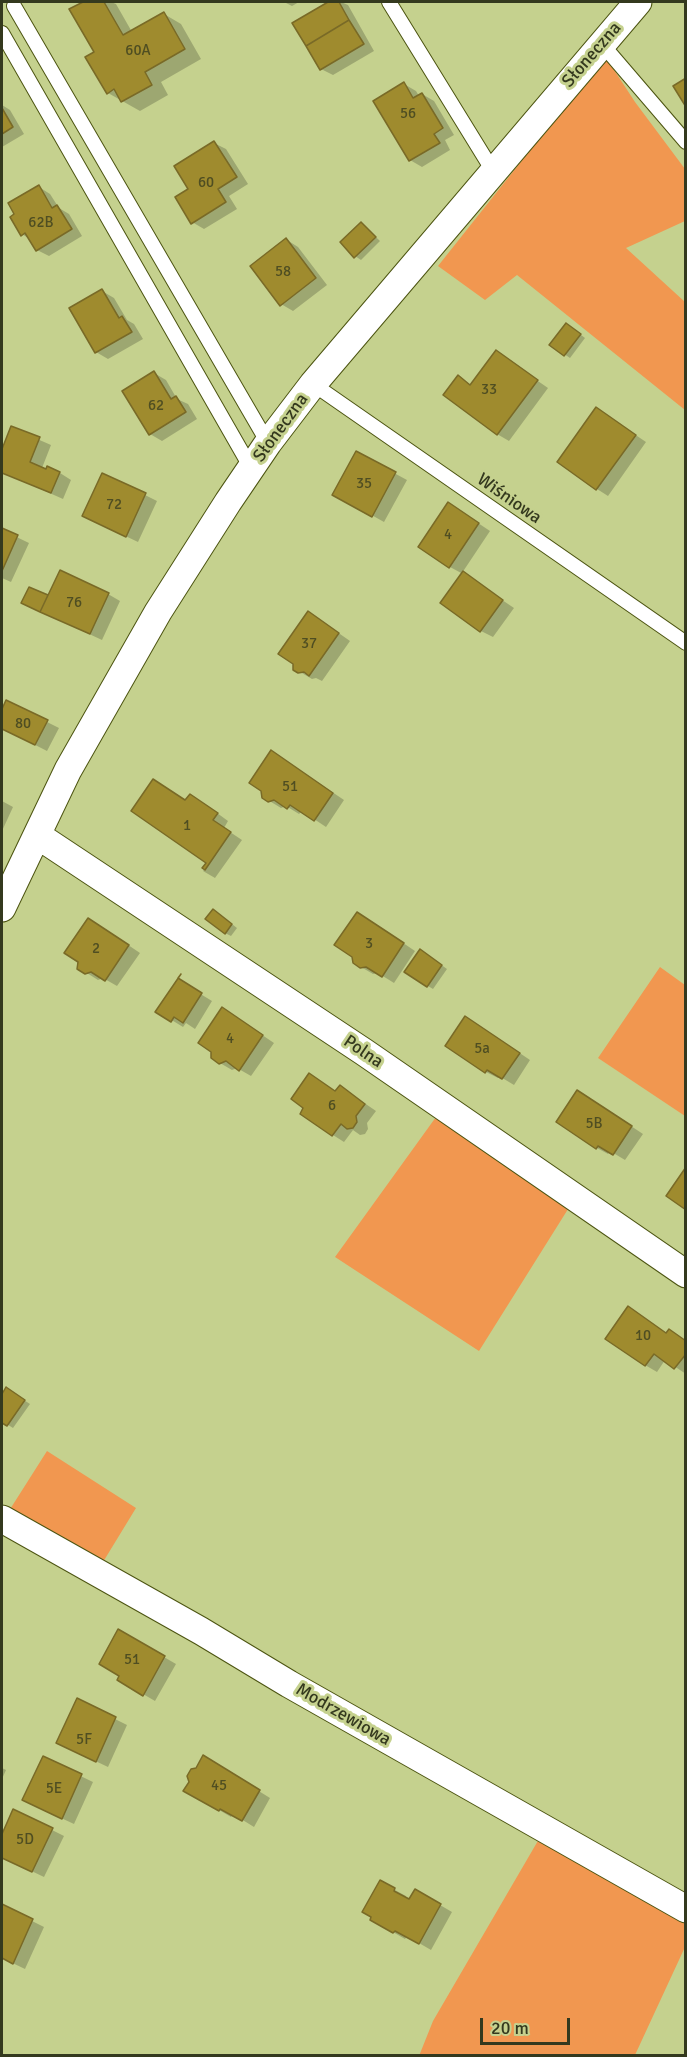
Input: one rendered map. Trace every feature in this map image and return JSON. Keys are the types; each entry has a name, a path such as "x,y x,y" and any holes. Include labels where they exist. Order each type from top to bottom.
{"street":[{"name":"Słoneczna","path":"2,908 68,770 168,594 268,443 313,384 638,2"},
{"name":"Polna","path":"37,835 364,1052 686,1274"},
{"name":"Modrzewiowa","path":"2,1519 686,1909"}],"lane":[{"path":"389,2 493,171"},
{"path":"14,6 268,443"},
{"path":"2,33 251,468"},
{"path":"602,44 686,142"},
{"name":"Wiśniowa","path":"313,384 686,643"}],"shaded area":[{"path":"605,56 635,102 685,169 685,221 626,248 685,302 685,410 517,275 485,300 438,266"},
{"path":"660,967 685,985 685,1116 598,1058"},
{"path":"449,1099 580,1190 479,1351 335,1257"},
{"path":"47,1451 136,1508 103,1562 7,1514"},
{"path":"539,1839 685,1922 685,1947 635,2055 419,2056 433,2021"}],"building":[{"path":"83,2 104,2 123,35 164,12 185,49 145,72 152,85 121,102 114,89 107,94 85,57 94,52 69,9"},
{"path":"328,2 339,2 349,20 306,46 292,23"},
{"path":"349,20 364,44 320,70 306,46"},
{"path":"686,78 686,107 673,86"},
{"path":"404,82 413,98 422,93 443,128 434,134 440,143 409,161 373,101"},
{"path":"2,108 13,127 2,134"},
{"path":"214,141 237,177 218,189 226,202 191,224 175,197 188,189 174,166"},
{"path":"39,185 52,208 57,205 72,229 36,251 25,233 21,236 10,217 14,214 8,203"},
{"path":"361,222 376,237 354,258 340,242"},
{"path":"286,238 316,278 280,306 250,266"},
{"path":"102,289 119,318 122,316 132,332 95,353 69,308"},
{"path":"566,323 581,334 564,356 549,345"},
{"path":"496,350 538,380 497,435 443,395 458,375 470,385"},
{"path":"154,371 171,399 176,396 186,412 149,435 122,391"},
{"path":"596,407 636,435 596,490 557,462"},
{"path":"11,426 40,437 30,462 60,472 51,493 2,473 2,449"},
{"path":"356,451 396,472 372,517 332,495"},
{"path":"102,473 146,493 126,537 82,516"},
{"path":"448,502 479,523 449,568 418,547"},
{"path":"2,528 18,535 2,571"},
{"path":"60,570 109,593 90,634 40,612"},
{"path":"463,571 503,600 480,632 440,603"},
{"path":"29,587 48,595 40,612 21,603"},
{"path":"308,611 339,633 309,676 304,672 298,673 293,670 293,664 278,654"},
{"path":"6,700 48,720 35,745 2,729 2,709"},
{"path":"271,750 333,793 314,821 290,805 287,809 274,800 268,802 262,798 261,791 249,783"},
{"path":"153,779 185,800 190,794 218,813 213,820 231,832 205,870 202,868 206,863 131,811"},
{"path":"213,909 232,924 225,934 205,919"},
{"path":"357,912 404,943 382,977 366,967 360,968 353,963 352,957 334,945"},
{"path":"88,918 129,945 105,981 91,972 85,974 77,969 78,962 64,953"},
{"path":"420,949 442,965 427,987 404,972"},
{"path":"178,978 202,993 183,1023 174,1017 171,1022 155,1012"},
{"path":"222,1007 263,1035 239,1071 226,1061 219,1064 211,1058 211,1052 198,1043"},
{"path":"465,1016 520,1053 502,1079 487,1070 485,1073 445,1046"},
{"path":"309,1073 335,1091 340,1085 365,1104 356,1116 357,1122 353,1128 347,1129 341,1124 332,1136 300,1114 303,1108 291,1099"},
{"path":"577,1090 632,1126 613,1155 598,1146 596,1149 556,1122"},
{"path":"686,1167 686,1210 666,1196"},
{"path":"628,1306 666,1333 669,1329 686,1341 686,1354 674,1369 654,1354 645,1366 605,1339"},
{"path":"6,1387 25,1400 7,1426 2,1423 2,1394"},
{"path":"118,1629 165,1656 143,1696 117,1680 119,1676 99,1664"},
{"path":"77,1698 116,1717 96,1762 56,1743"},
{"path":"203,1755 260,1790 242,1821 183,1791 189,1782 187,1776 191,1769 196,1768"},
{"path":"43,1756 82,1774 62,1819 22,1800"},
{"path":"13,1809 53,1828 32,1872 2,1858 2,1834"},
{"path":"380,1880 409,1899 415,1889 441,1904 419,1944 395,1931 393,1933 370,1920 371,1917 362,1912"},
{"path":"2,1904 33,1919 13,1964 2,1958"}]}
